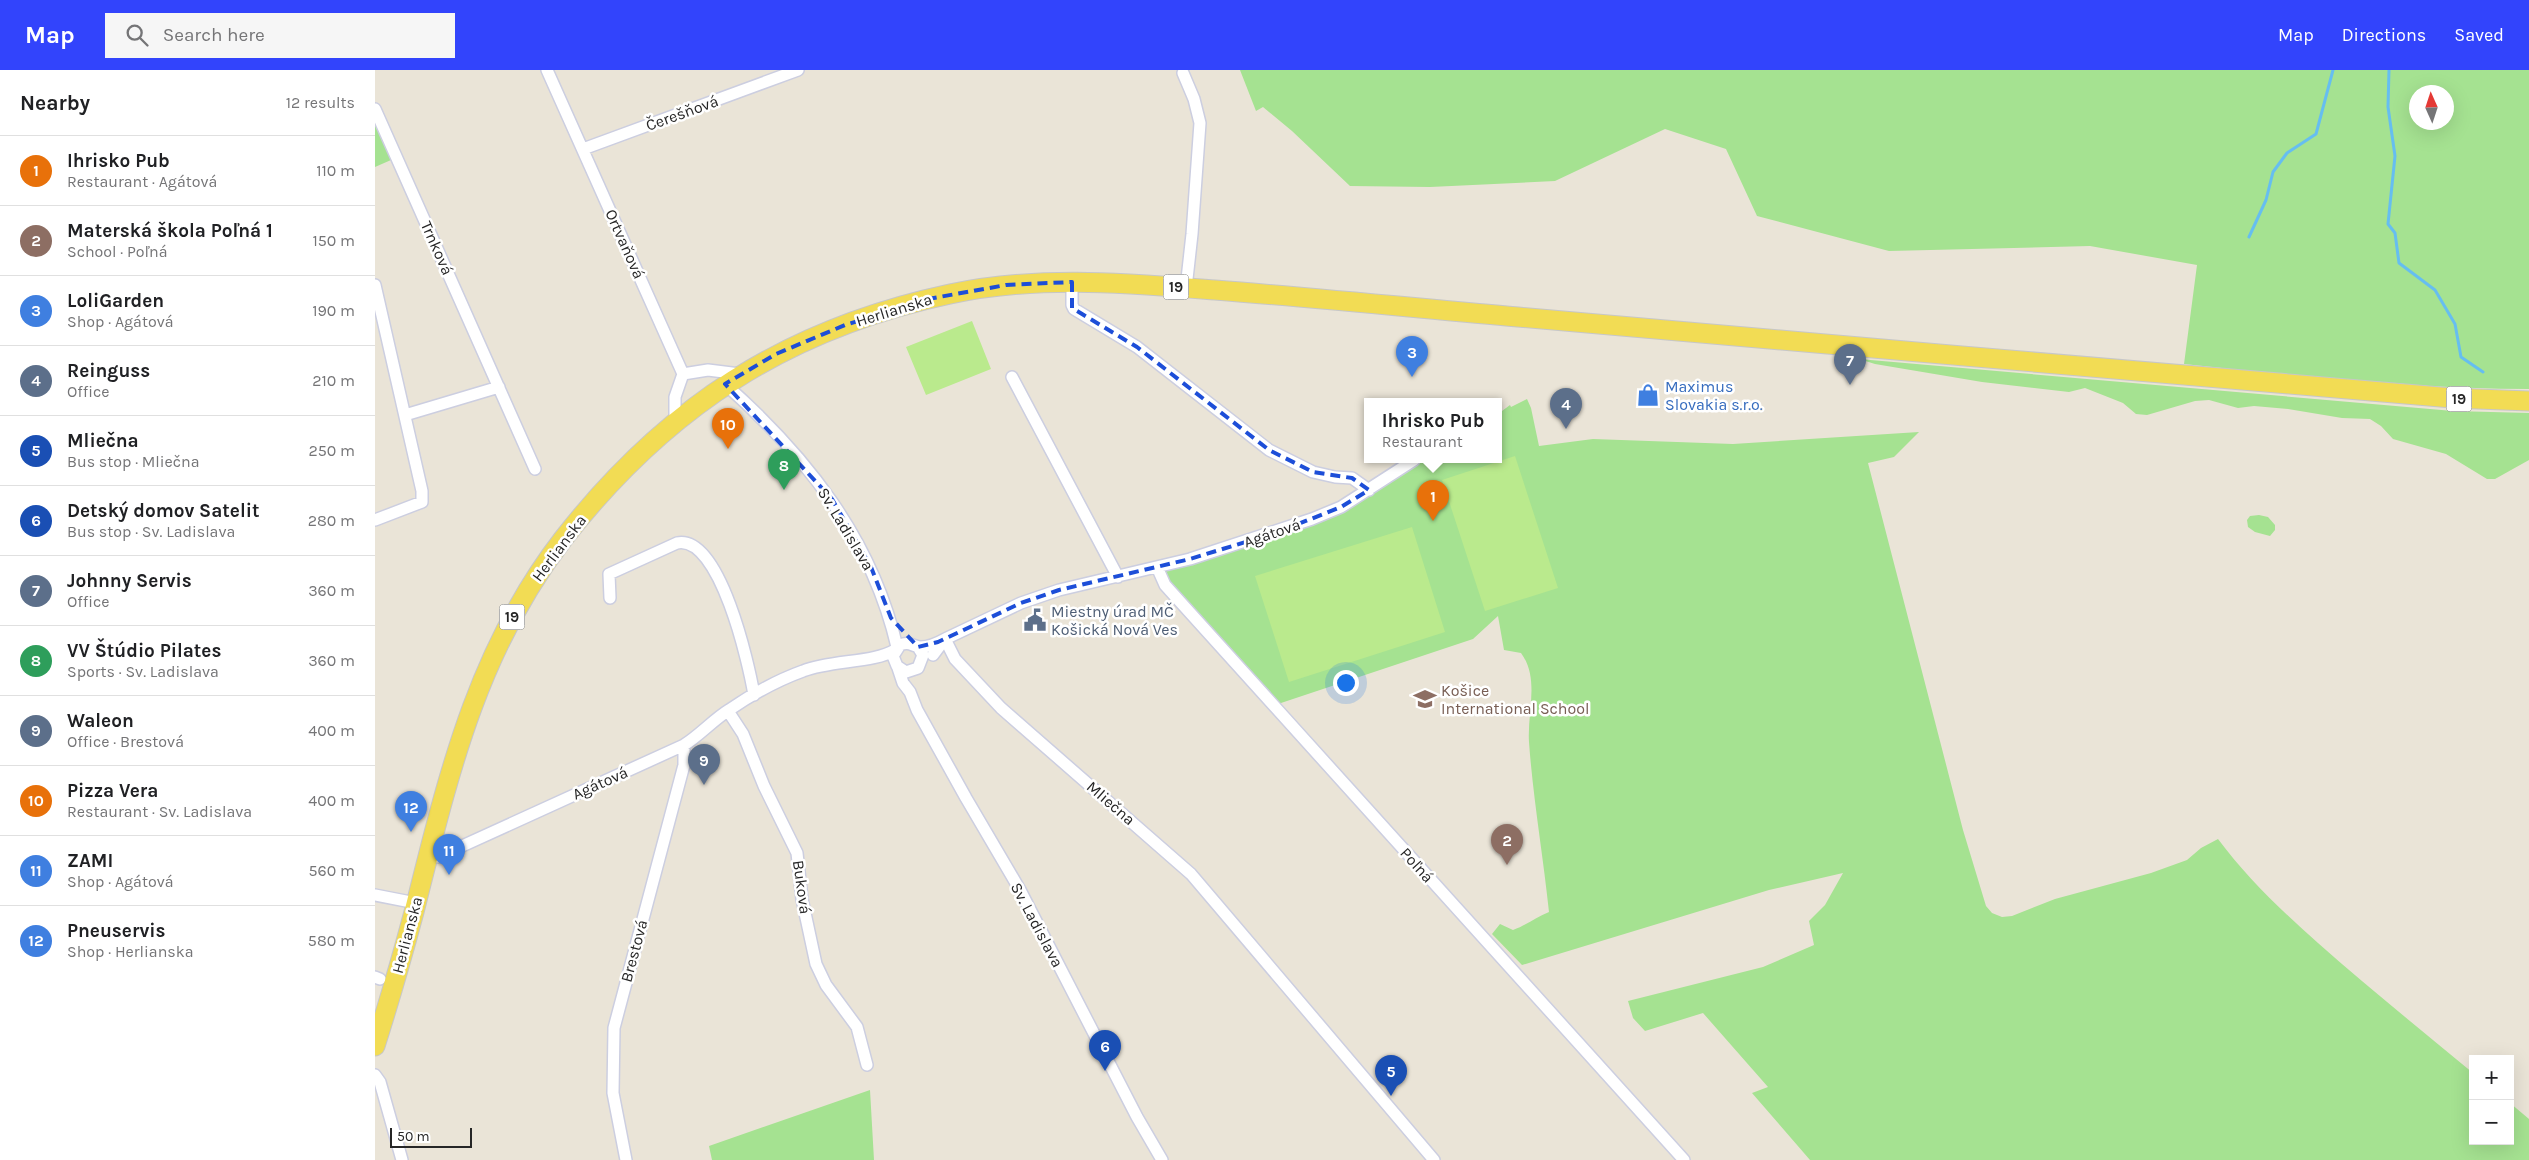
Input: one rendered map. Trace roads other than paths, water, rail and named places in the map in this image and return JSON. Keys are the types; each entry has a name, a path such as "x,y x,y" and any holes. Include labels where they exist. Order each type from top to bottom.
{"main road":[{"name":"19","path":"1072,282 1186,288 2443,398 2529,401"},
{"name":"Herlianska","path":"375,1046 463,727 483,674 507,625 533,580 585,512 675,420 733,379 776,354 845,325 897,307 956,292 1006,285 1072,282"}],"street":[{"name":"Ortvaňová","path":"547,70 683,374"},
{"name":"Čerešňová","path":"583,150 778,74 798,70"},
{"path":"1183,72 1199,113 1200,123 1186,288"},
{"name":"Trnková","path":"375,108 535,469"},
{"path":"1072,282 1071,305 1074,309 1137,347 1269,450 1313,472 1335,477 1352,478 1369,490"},
{"path":"375,285 422,491 422,502 375,520"},
{"path":"675,420 675,397 683,374 708,370 733,379"},
{"path":"1012,377 1118,577"},
{"name":"Sv. Ladislava","path":"733,379 757,414 832,499 871,567 891,618"},
{"path":"405,415 499,388"},
{"name":"Agátová","path":"915,645 934,644 1021,603 1059,590 1191,559 1304,522 1341,507 1410,463"},
{"path":"610,598 609,574 677,543 684,542 691,545 714,568 724,591 741,639 754,696"},
{"name":"Poľná","path":"1157,567 1165,585 1684,1160"},
{"path":"891,618 923,655 910,692"},
{"path":"891,618 897,666"},
{"path":"880,657 904,671 917,668 933,655 945,639"},
{"name":"Mliečna","path":"945,639 955,659 1001,708 1191,874 1433,1160"},
{"path":"880,657 906,643 915,645"},
{"path":"933,655 955,659"},
{"name":"Agátová","path":"438,857 684,745 702,734 728,710 803,671 831,662 880,657"},
{"name":"Sv. Ladislava","path":"897,666 903,684 910,692 917,710 1020,890 1137,1117 1162,1160"},
{"name":"Buková","path":"728,710 743,734 764,786 797,854 802,899 816,964 826,985 857,1027 867,1065"},
{"name":"Brestová","path":"626,1160 613,1093 614,1028 684,765 684,745"},
{"path":"375,895 416,903"},
{"path":"375,1075 380,1082 402,1160"}],"waterway":[{"path":"2249,237 2266,200 2273,172 2287,153 2316,134 2333,70"},
{"path":"2389,70 2388,107 2395,156 2388,224 2395,233 2399,263 2435,290 2455,324 2461,357 2483,372"}],"place":[{"name":"LoliGarden","path":"1412,377"},
{"name":"Johnny Servis","path":"1850,385"},
{"name":"Maximus Slovakia s.r.o.","path":"1648,395"},
{"name":"Reinguss","path":"1566,429"},
{"name":"Pizza Vera","path":"728,449"},
{"name":"VV Štúdio Pilates","path":"784,490"},
{"name":"Ihrisko Pub","path":"1433,521"},
{"name":"Miestny úrad MČ Košická Nová Ves","path":"1035,620"},
{"name":"Košice International School","path":"1425,699"},
{"name":"Waleon","path":"704,785"},
{"name":"Pneuservis","path":"411,832"},
{"name":"Materská škola Poľná 1","path":"1507,865"},
{"name":"ZAMI","path":"449,875"},
{"name":"Detský domov Satelit","path":"1105,1071"},
{"name":"Mliečna","path":"1391,1096"}]}
